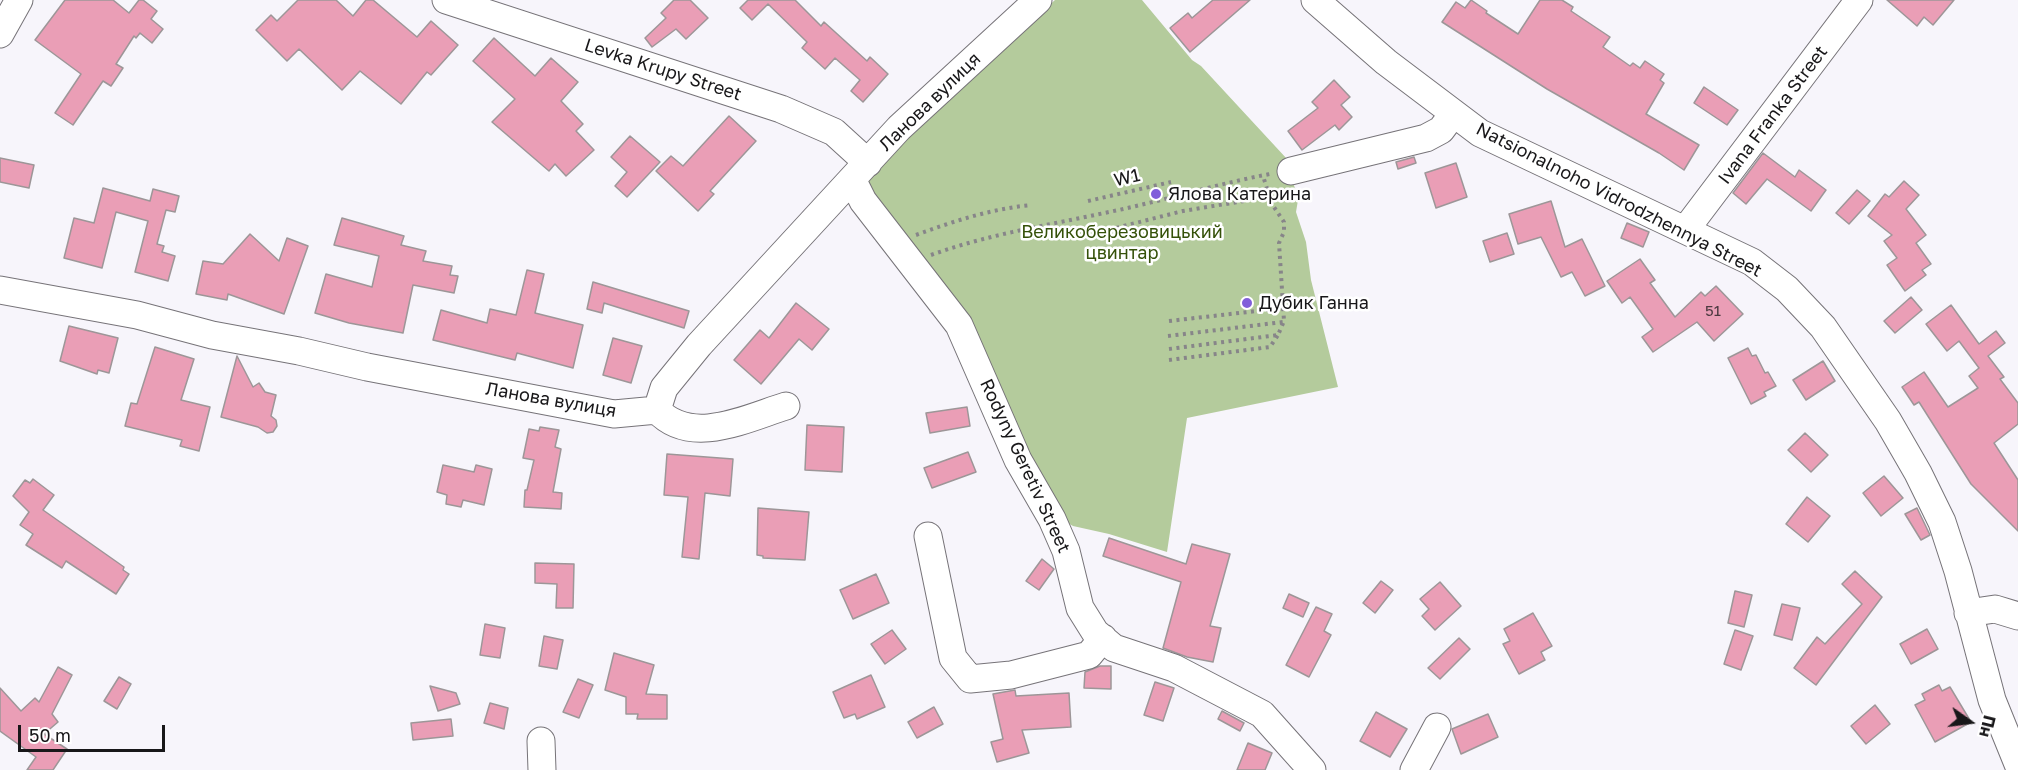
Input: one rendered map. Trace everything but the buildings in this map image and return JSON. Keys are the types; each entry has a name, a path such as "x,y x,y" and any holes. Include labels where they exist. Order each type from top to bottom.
{"street":[{"path":"0,34 19,0"},
{"name":"Levka Krupy Street","path":"446,0 781,109 834,132 860,172"},
{"name":"Ланова вулиця","path":"0,290 137,315 212,335 299,351 368,368 614,414 657,410 664,388 699,345 899,128 1038,0"},
{"name":"Natsionalnoho Vidrodzhennya Street","path":"1315,0 1386,62 1480,133 1752,262 1787,289 1822,327 1888,421 1918,473 1942,522 1958,571 1992,700 2018,764"},
{"name":"Ivana Franka Street","path":"1686,230 1859,0"},
{"path":"1291,171 1426,138 1441,130 1453,114"},
{"name":"Rodyny Geretiv Street","path":"860,172 864,201 959,325 1018,460 1052,519 1066,551 1080,608 1095,632 1114,648 1174,668 1262,714 1312,770"},
{"path":"657,410 665,419 696,429 715,427 786,406"},
{"path":"928,536 953,658 970,679 1011,675 1089,655 1103,638"},
{"path":"1968,613 1995,609 2018,616"},
{"path":"1414,770 1437,727"},
{"path":"541,741 542,770"}],"path":[{"path":"914,264 921,258 961,244 1291,171"},
{"path":"1169,360 1270,347 1278,335 1284,321 1279,243 1284,232 1284,222 1272,204 1263,176"},
{"name":"W1","path":"1088,201 1171,182"},
{"path":"1080,237 1183,211 1244,201"},
{"path":"913,236 952,221 995,210 1031,205"},
{"path":"1169,321 1283,308"},
{"path":"1168,336 1284,321"},
{"path":"1169,349 1278,335"}],"green space":[{"name":"Великоберезовицький цвинтар","path":"1055,0 1142,0 1192,60 1201,66 1287,159 1298,200 1296,212 1306,242 1311,280 1338,387 1187,418 1167,552 1109,534 1073,526 1059,518 866,185 871,173 975,72"}],"place":[{"name":"Ялова Катерина","path":"1156,194"},
{"name":"Дубик Ганна","path":"1247,303"}]}
